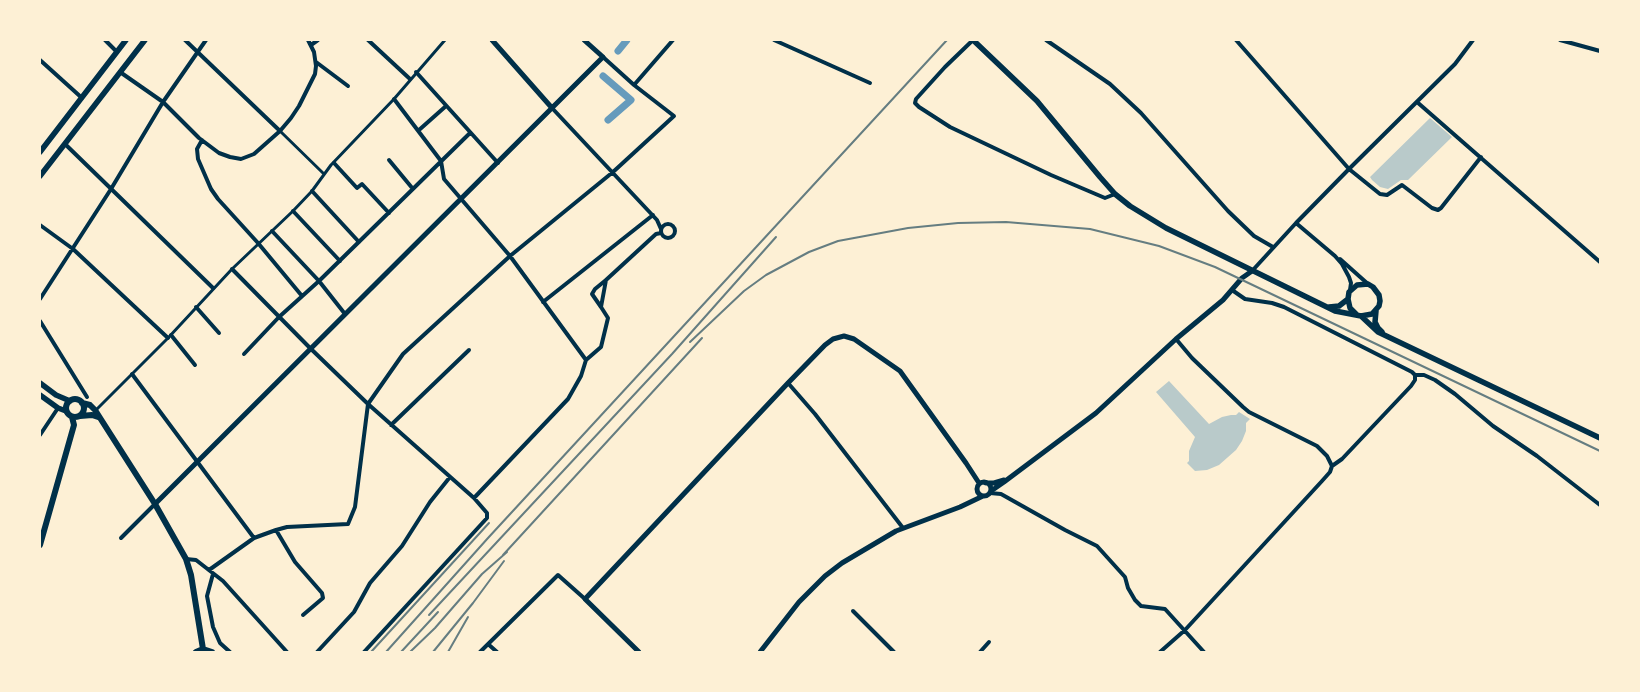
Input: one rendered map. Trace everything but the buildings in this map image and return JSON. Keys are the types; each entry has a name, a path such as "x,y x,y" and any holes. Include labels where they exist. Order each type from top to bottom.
{"main road":[{"path":"41,149 126,40"},
{"path":"40,176 145,40"},
{"path":"974,40 1037,101 1115,194 1149,218 1339,313 1372,314 1377,309"},
{"path":"1388,336 1377,326 1375,316 1380,301 1377,290 1368,284 1357,285 1350,292 1348,299 1350,308 1378,332 1600,438"},
{"path":"1327,307 1339,306 1348,299"},
{"path":"40,383 56,395 70,401"},
{"path":"40,396 66,411 68,415 76,417 92,415 98,417"},
{"path":"66,411 66,405 75,399 90,405 95,410 155,504 186,559 191,575 200,650 212,652"},
{"path":"40,543 74,420 83,411 82,403"}],"street":[{"path":"105,40 117,52"},
{"path":"185,40 264,114 324,174"},
{"path":"40,299 112,189 163,102 206,40"},
{"path":"120,72 163,102 202,140 230,157 247,158 280,131 291,118 308,89 315,74 316,62 314,52 308,40"},
{"path":"311,45 318,40"},
{"path":"368,40 410,79"},
{"path":"95,410 170,337 213,288 312,191 324,174 394,99 445,40"},
{"path":"492,40 552,108 653,215 664,237 674,236 673,226 657,220"},
{"path":"209,570 254,538 276,530 287,527 348,524 356,507 368,404 403,354 510,256 613,172 674,116 634,85 584,40"},
{"path":"634,85 673,40"},
{"path":"774,40 870,83"},
{"path":"974,40 945,67 916,99 915,103 950,127 1051,175 1105,198 1115,194"},
{"path":"1046,40 1110,84 1141,113 1228,211 1254,236 1274,247"},
{"path":"1236,40 1349,169 1380,194 1388,195 1402,185 1432,208 1438,210 1481,157"},
{"path":"760,652 799,602 825,576 878,541 903,528 990,492 1096,413 1176,339 1223,300 1242,278 1252,271 1349,169 1455,64 1473,40"},
{"path":"1560,40 1600,51"},
{"path":"121,538 603,57"},
{"path":"40,60 82,98"},
{"path":"316,62 348,86"},
{"path":"416,72 498,163"},
{"path":"394,99 441,160 444,179 510,256 586,360"},
{"path":"1417,102 1600,262"},
{"path":"418,130 446,106"},
{"path":"244,354 279,316 340,261 470,133"},
{"path":"202,140 197,149 198,159 211,189 302,296"},
{"path":"65,144 213,288"},
{"path":"389,160 413,189"},
{"path":"334,163 357,188 362,184 389,212"},
{"path":"312,191 358,242"},
{"path":"293,211 340,261"},
{"path":"543,302 653,215"},
{"path":"1296,223 1368,284"},
{"path":"474,498 568,399 581,376 586,360 601,347 608,318 592,294 595,289 661,231 666,224"},
{"path":"40,225 73,249 170,337 195,365"},
{"path":"272,230 319,281 345,314"},
{"path":"1335,256 1349,277 1351,283 1350,292"},
{"path":"232,269 332,370 474,498 487,513 487,518 364,652"},
{"path":"601,306 606,280"},
{"path":"1232,290 1245,299 1284,306 1415,375 1424,375 1435,380 1493,426 1537,456 1600,505"},
{"path":"196,307 219,333"},
{"path":"40,321 87,397"},
{"path":"585,599 825,345 834,339 844,336 854,339 900,372 980,484"},
{"path":"1176,339 1192,358 1243,408 1317,446 1327,456 1332,466"},
{"path":"391,425 468,350"},
{"path":"132,374 254,538"},
{"path":"1160,652 1184,630 1322,481 1330,472 1332,466 1342,459 1411,386 1415,380 1415,375"},
{"path":"788,383 821,421 903,528"},
{"path":"40,435 58,408"},
{"path":"317,652 354,612 370,583 402,546 430,502 450,477"},
{"path":"983,496 979,495 977,491 977,487 980,484 986,482 994,483 1009,478"},
{"path":"986,482 989,485 990,492"},
{"path":"990,492 1001,494 1097,546 1125,577 1128,588 1141,606 1165,609 1204,652"},
{"path":"276,530 295,562 322,593 323,598 303,615"},
{"path":"186,559 196,560 223,581 287,652"},
{"path":"214,574 207,596 213,626 220,643 230,652"},
{"path":"480,652 558,575 639,652"},
{"path":"853,611 894,652"},
{"path":"980,652 989,642"},
{"path":"488,644 496,652"}],"shaded area":[{"path":"1430,118 1452,137 1408,180 1401,180 1388,189 1380,187 1370,177"},
{"path":"1169,381 1209,424 1222,417 1236,415 1239,412 1250,419 1246,423 1246,431 1236,450 1219,465 1207,470 1195,471 1187,463 1189,461 1189,451 1195,437 1156,392"}],"waterway":[{"path":"618,51 627,40"},
{"path":"603,76 631,100 608,120"}],"railway":[{"path":"386,652 488,538 947,40"},
{"path":"690,342 744,291 766,275 809,252 838,241 908,228 958,223 1006,222 1090,229 1159,246 1215,267 1600,451"},
{"path":"429,615 672,354 776,237"},
{"path":"503,555 702,338"},
{"path":"371,652 489,523"},
{"path":"410,652 435,628 482,574 507,552"},
{"path":"433,652 504,561"},
{"path":"401,652 438,612"},
{"path":"448,652 468,617"}]}
